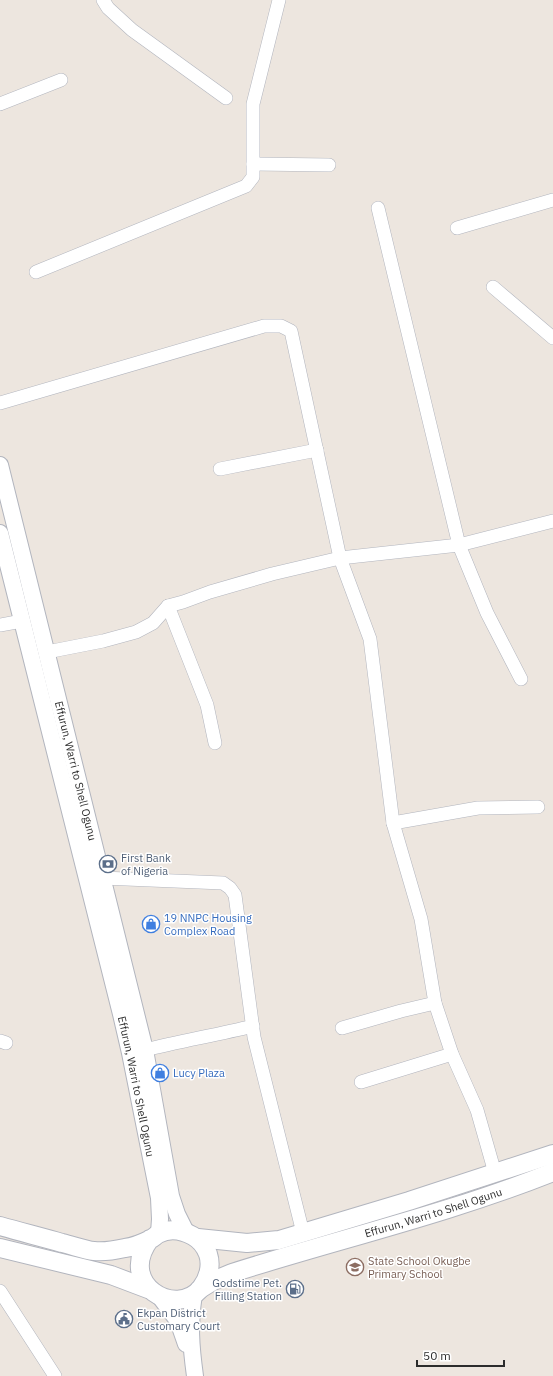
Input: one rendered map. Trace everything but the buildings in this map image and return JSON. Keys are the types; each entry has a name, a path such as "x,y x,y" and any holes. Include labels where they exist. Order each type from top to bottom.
{"main road":[{"name":"Effurun, Warri to Shell Ogunu","path":"192,1235 247,1243 279,1240 410,1201 553,1154"},
{"name":"Effurun, Warri to Shell Ogunu","path":"197,1292 213,1281 232,1273 403,1224 520,1185 553,1172"},
{"path":"0,1226 94,1251 125,1248 172,1230 192,1235 205,1247 209,1258 209,1269 206,1280 197,1292 183,1299 172,1300 111,1275 0,1248"},
{"path":"154,1293 142,1280 140,1258 144,1248 155,1236"}],"street":[{"path":"103,0 108,8 132,30 226,98"},
{"path":"36,272 246,186 253,177 253,104 279,0"},
{"path":"0,104 62,80"},
{"path":"253,164 329,165"},
{"path":"457,228 553,200"},
{"path":"378,208 459,545 487,613 521,679"},
{"path":"493,287 553,338"},
{"path":"0,403 264,326 280,326 291,331 340,558 370,639 393,823 421,919 435,1003 452,1054 477,1110 495,1173"},
{"path":"220,469 316,450"},
{"name":"Effurun, Warri to Shell Ogunu","path":"0,465 145,1050 165,1197"},
{"path":"47,652 103,641 136,632 153,623 168,606 272,574 340,558 459,545 553,521"},
{"name":"Effurun, Warri to Shell Ogunu","path":"0,533 121,1014 165,1197"},
{"path":"168,606 207,705 215,743"},
{"path":"0,625 22,621"},
{"path":"393,823 478,808 538,807"},
{"path":"102,878 224,883 236,895 254,1037 303,1233"},
{"path":"342,1028 435,1003"},
{"path":"145,1050 252,1026"},
{"path":"361,1082 452,1054"},
{"path":"165,1197 192,1235"},
{"path":"155,1236 165,1197"},
{"path":"0,1292 54,1376"},
{"path":"194,1369 190,1337 191,1313 197,1292"},
{"path":"154,1293 178,1321 194,1369"}],"place":[{"name":"First Bank of Nigeria","path":"108,864"},
{"name":"19 NNPC Housing Complex Road","path":"151,924"},
{"name":"Lucy Plaza","path":"160,1073"},
{"name":"State School Okugbe Primary School","path":"355,1267"},
{"name":"Godstime Pet. Filling Station","path":"295,1289"},
{"name":"Ekpan District Customary Court","path":"124,1319"}]}
